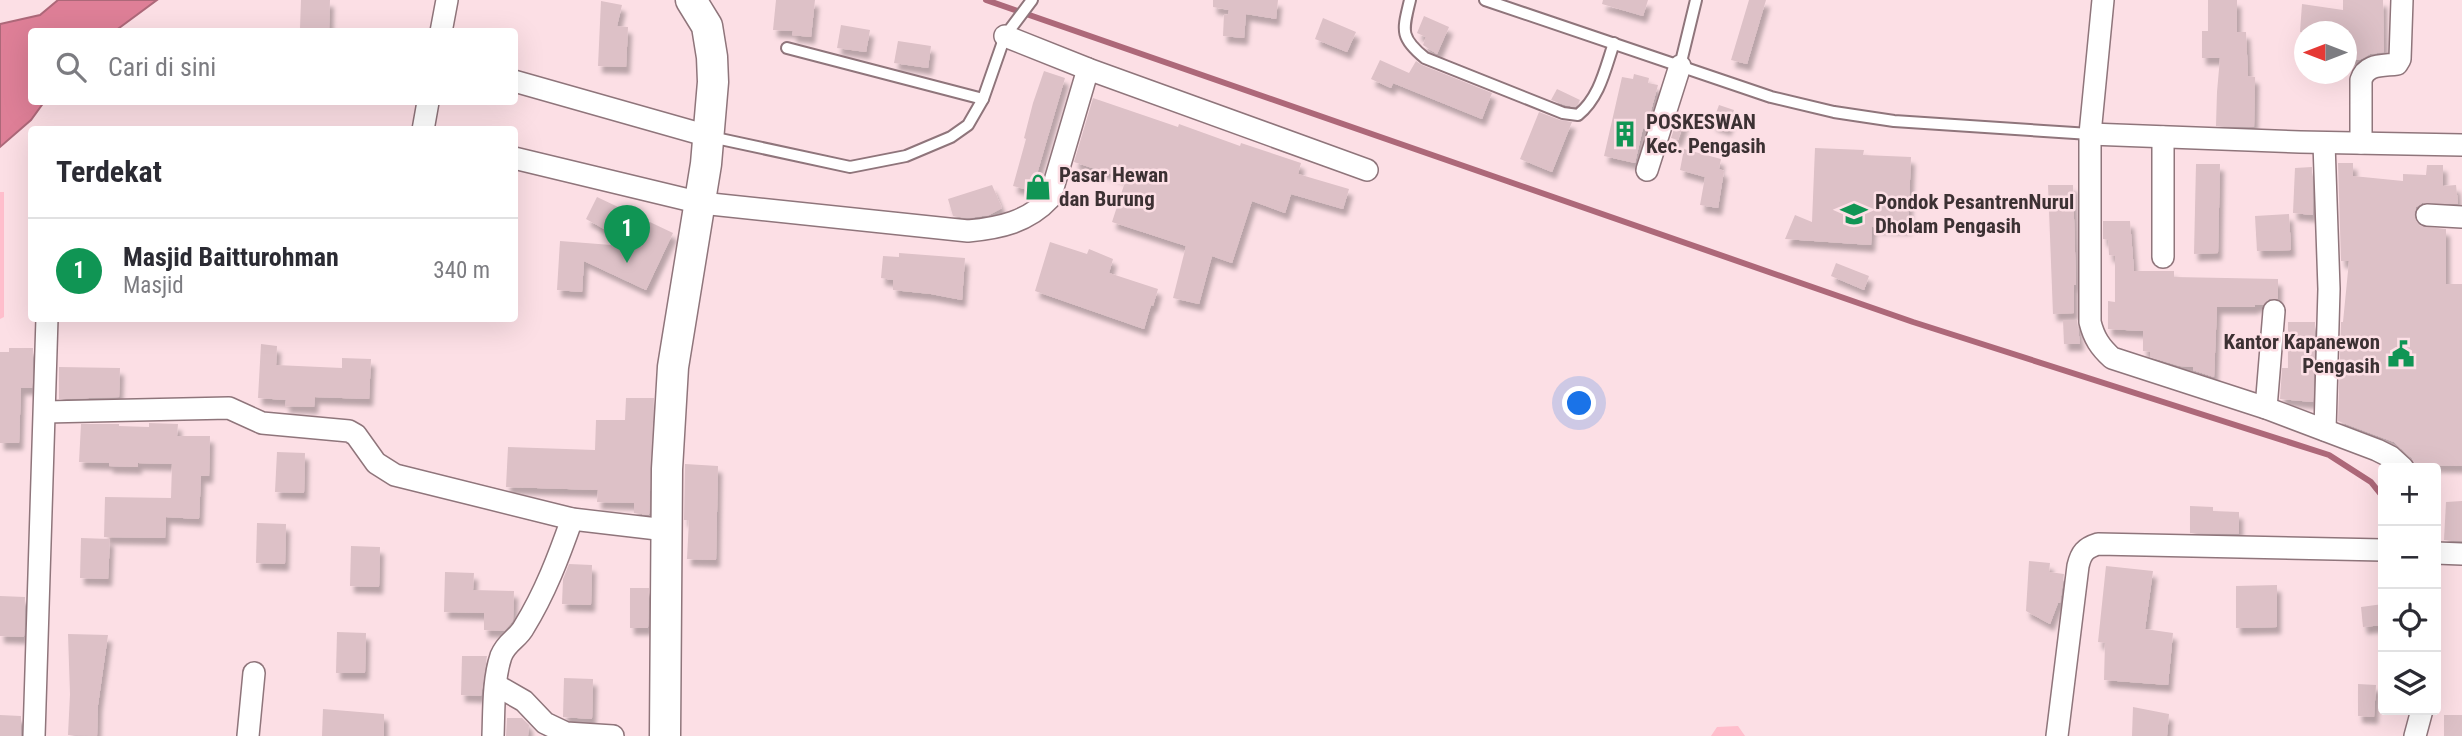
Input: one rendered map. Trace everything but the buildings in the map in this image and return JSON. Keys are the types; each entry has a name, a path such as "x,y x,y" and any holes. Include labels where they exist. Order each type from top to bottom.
{"street":[{"path":"442,28 447,0"},
{"path":"665,736 667,469 673,367 701,203 713,82 707,26 691,0"},
{"path":"2102,0 2090,134 2090,322 2093,335 2100,346 2112,358 2266,408 2377,450 2398,463"},
{"path":"2361,143 2363,72 2368,68 2396,64 2400,59 2402,0"},
{"path":"1005,36 1088,69 1367,170"},
{"path":"1647,170 1680,66"},
{"path":"518,159 701,203 968,231 996,228 1038,211 1050,198 1088,69"},
{"path":"518,82 708,136"},
{"path":"424,126 427,105"},
{"path":"2090,134 2462,145"},
{"path":"2162,257 2164,137"},
{"path":"2325,143 2329,289 2325,430"},
{"path":"2427,215 2462,217"},
{"path":"2266,408 2274,311"},
{"path":"34,736 47,322"},
{"path":"44,412 229,408 262,423 349,431 356,435 376,463 395,475 572,519 666,530"},
{"path":"493,736 496,685 501,657 509,641 522,631 533,612 556,563 572,519"},
{"path":"2057,736 2078,566 2081,553 2089,547 2098,544 2378,551"},
{"path":"2441,553 2462,554"},
{"path":"248,736 254,673"},
{"path":"496,685 524,701 545,723 566,733 613,736"},
{"path":"2415,736 2421,715"}],"lane":[{"path":"708,136 850,167 906,156 951,137 968,125 983,99 1005,36 1032,0"},
{"path":"1410,0 1403,29 1408,45 1425,58 1563,113 1577,115 1588,106 1596,95 1614,43"},
{"path":"1485,0 1771,97 1833,112 1894,121 2090,134"},
{"path":"1680,66 1696,0"},
{"path":"787,48 983,99"}],"shaded area":[{"path":"58,0 157,0 119,28 28,28 28,105 42,105 31,120 0,147 0,24 40,15"},
{"path":"0,192 4,192 4,317 0,319"},
{"path":"1738,726 1745,736 1711,736 1717,727"}],"waterway":[{"path":"986,0 1913,322 2329,455 2371,482 2378,491"}],"place":[{"name":"POSKESWAN Kec. Pengasih","path":"1625,134"},
{"name":"Pasar Hewan dan Burung","path":"1038,187"},
{"name":"Pondok PesantrenNurul Dholam Pengasih","path":"1854,214"},
{"name":"Masjid Baitturohman","path":"627,263"},
{"name":"Kantor Kapanewon Pengasih","path":"2401,354"}]}
